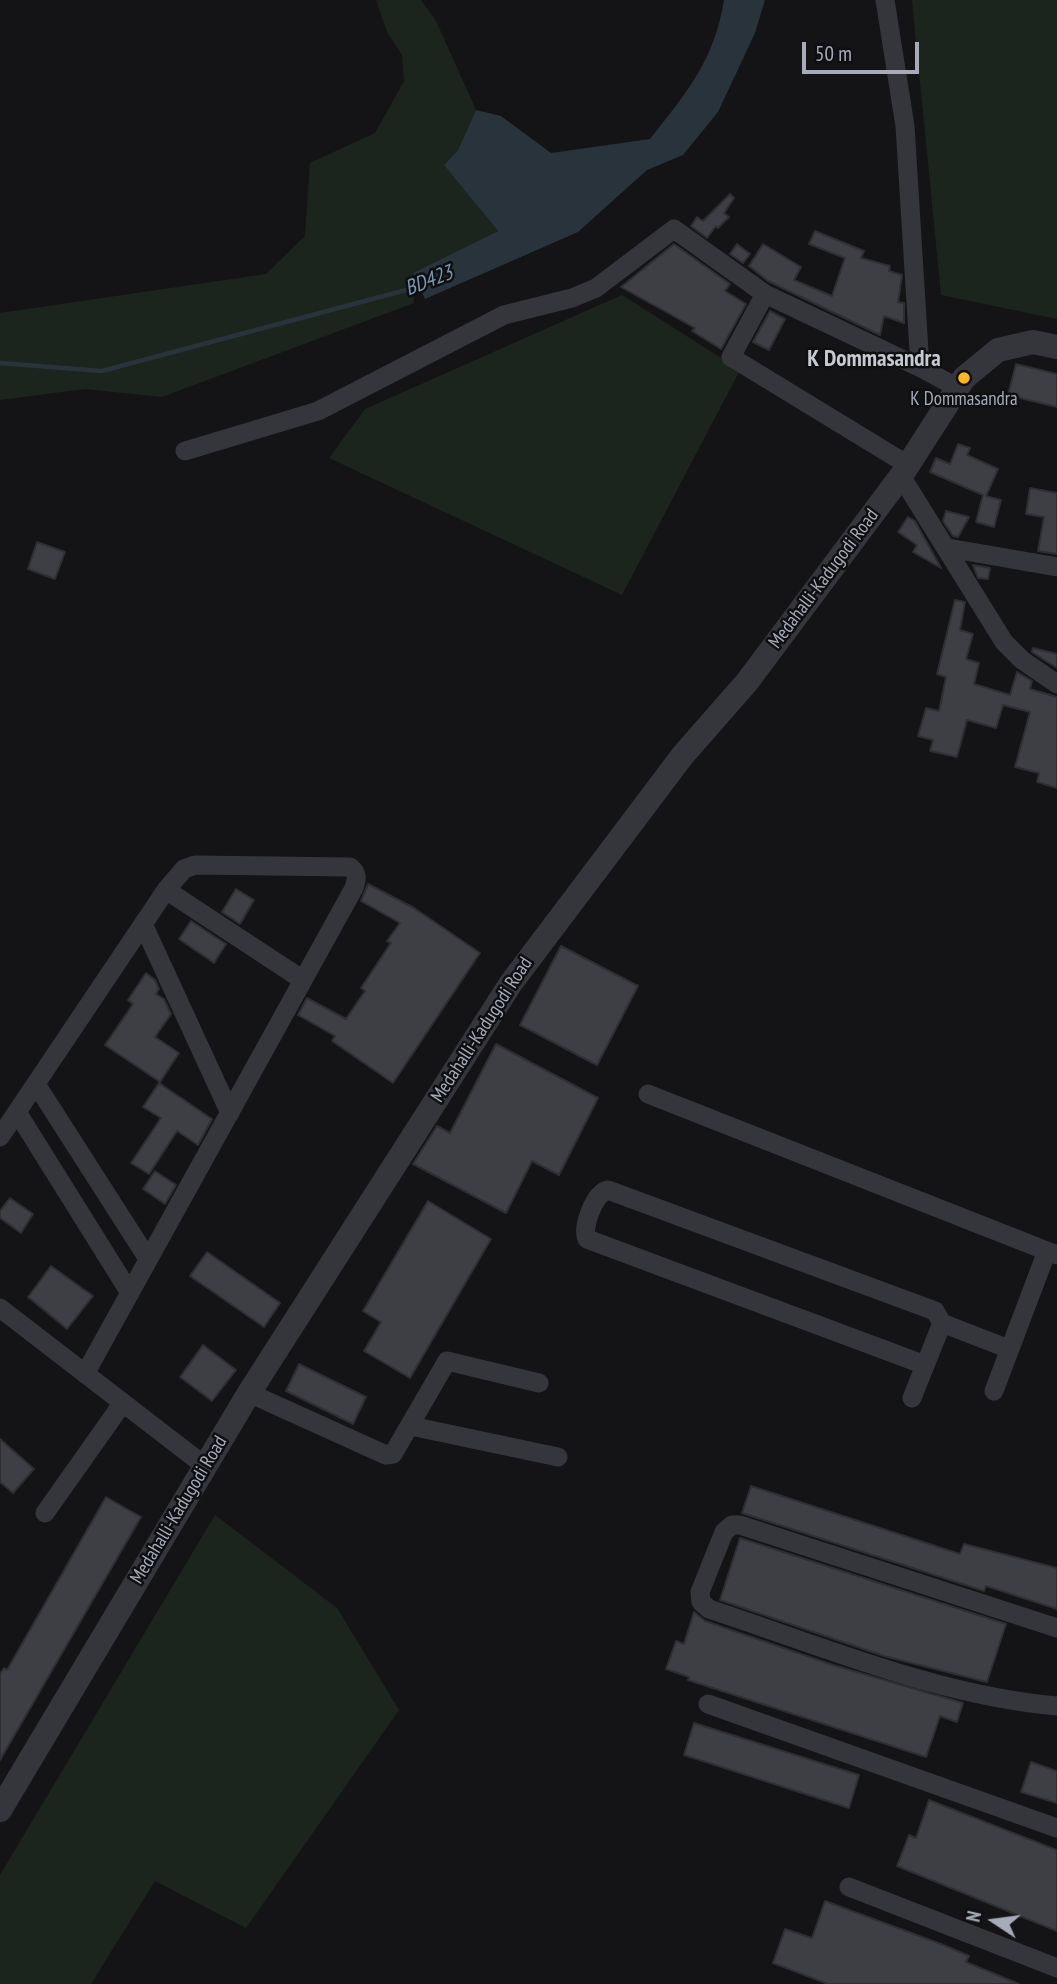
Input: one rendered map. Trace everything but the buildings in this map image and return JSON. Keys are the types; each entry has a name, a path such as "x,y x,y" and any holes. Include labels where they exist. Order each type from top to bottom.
{"street":[{"path":"885,0 905,126 919,351 923,369"},
{"path":"184,451 318,411 504,315 572,298 596,288 674,229 765,294 958,388"},
{"path":"765,294 731,357 905,471 1004,642 1022,660 1057,684"},
{"name":"Medahalli-Kadugodi Road","path":"0,1810 248,1393 511,983 683,755 747,682 905,471 964,377 998,350 1033,342 1057,347"},
{"path":"948,548 1057,567"},
{"path":"0,1138 166,890 184,869 195,865 350,867 357,874 354,888 85,1374"},
{"path":"166,890 303,980"},
{"path":"143,924 230,1113"},
{"path":"36,1084 148,1259"},
{"path":"648,1094 1052,1253 1009,1349 994,1391"},
{"path":"17,1112 130,1293"},
{"path":"925,1366 587,1239 584,1230 598,1196 608,1190 935,1311 942,1323 1009,1349"},
{"path":"0,1308 205,1466"},
{"path":"912,1398 942,1323"},
{"path":"248,1393 387,1455 393,1454 411,1426 447,1361 539,1383"},
{"path":"45,1513 122,1404"},
{"path":"411,1426 558,1457"},
{"path":"1057,1628 740,1525 732,1525 724,1532 700,1592 701,1602 709,1609 934,1682 994,1699 1057,1706"},
{"path":"708,1704 1057,1828"},
{"path":"849,1887 1057,1968"}],"shaded area":[{"path":"376,0 421,0 436,21 476,110 458,150 444,165 498,231 413,273 414,303 162,397 85,389 0,400 0,313 266,274 305,236 310,163 375,133 404,81 402,55 387,32"},
{"path":"912,0 1057,0 1057,319 941,295"},
{"path":"622,295 740,370 622,595 329,458 365,409"},
{"path":"215,1515 337,1608 399,1710 246,1928 155,1881 91,1984 0,1984 0,1875"}],"water":[{"path":"724,0 765,0 755,33 718,112 683,155 647,170 578,232 425,299 413,273 498,231 444,165 458,150 476,110 501,116 551,153 650,139 697,75 713,41"}],"waterway":[{"name":"BD423","path":"0,363 102,371 425,285"}],"place":[{"name":"K Dommasandra","path":"964,378"}],"district":[{"name":"K Dommasandra","path":"874,359"}]}
